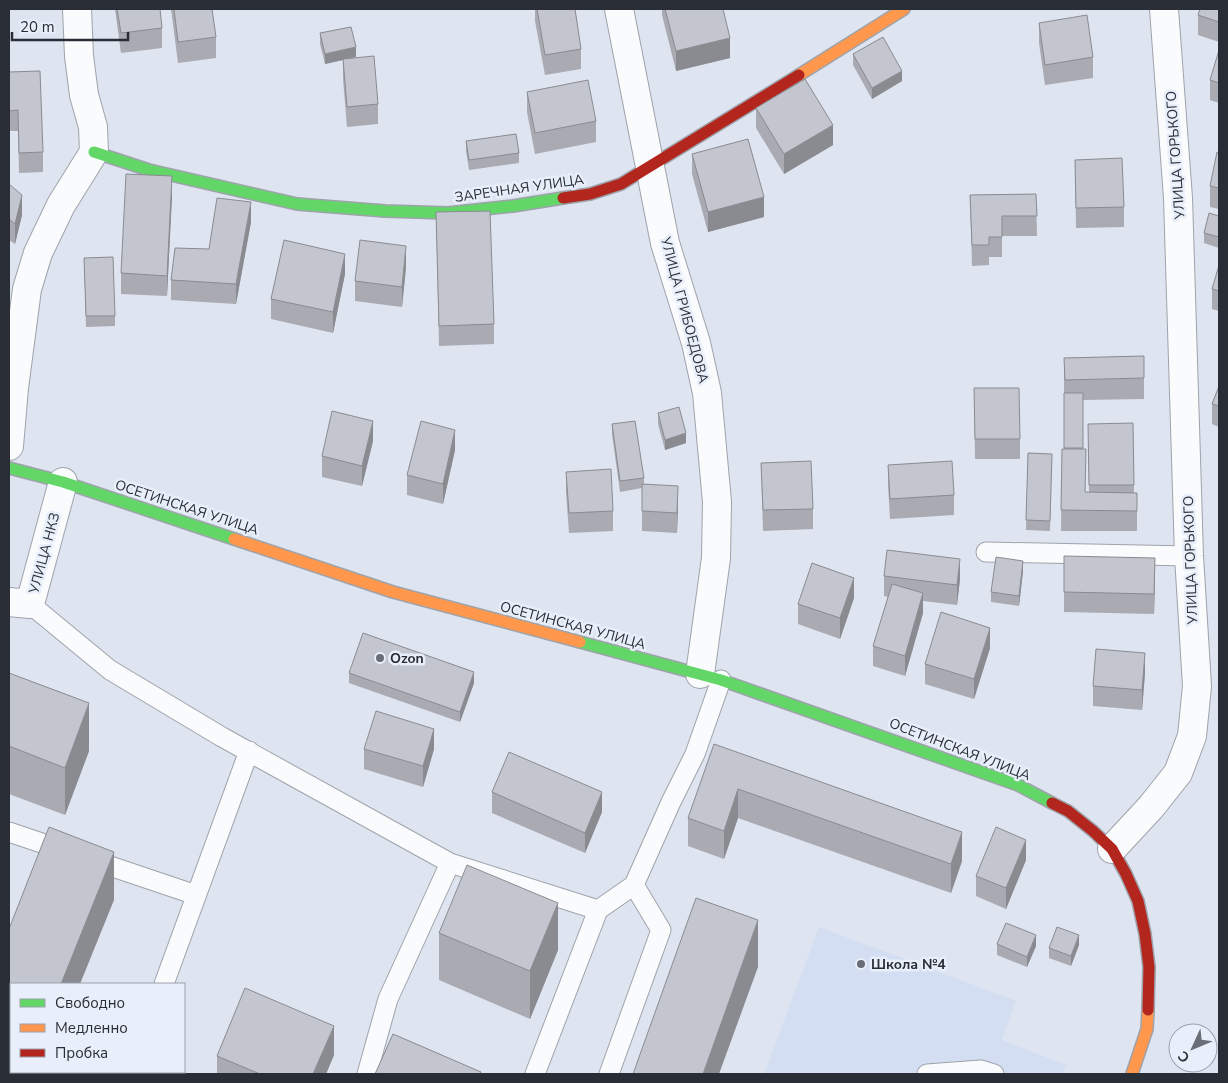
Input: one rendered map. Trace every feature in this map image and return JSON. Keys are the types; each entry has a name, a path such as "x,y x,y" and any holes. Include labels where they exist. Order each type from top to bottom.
{"street":[{"path":"9,446 14,388 27,289 38,253 61,205 94,152 93,127 84,95 78,56 77,9"},
{"name":"УЛИЦА ГРИБОЕДОВА","path":"619,9 665,243 696,343 706,385 717,502 711,677"},
{"name":"ЗАРЕЧНАЯ УЛИЦА","path":"94,152 149,170 297,204 384,212 448,213 513,206 590,194 621,184 650,167 904,9"},
{"name":"УЛИЦА ГОРЬКОГО","path":"1112,849 1178,773 1192,736 1197,686 1189,556 1178,198 1164,9"},
{"name":"ОСЕТИНСКАЯ УЛИЦА","path":"9,468 63,482 393,592 711,677 1018,785 1068,811 1112,849"},
{"name":"УЛИЦА НКЗ","path":"19,603 63,482"},
{"path":"1112,849 1138,901 1149,967 1147,1029 1132,1074"}],"lane":[{"path":"986,552 1189,556"},
{"path":"19,603 110,670 222,737 450,863 598,910"},
{"path":"535,1074 598,910 634,885 695,754 711,677"},
{"path":"164,983 249,751"},
{"path":"9,832 196,895"},
{"path":"366,1074 388,999 450,863"},
{"path":"609,1074 661,930 634,885"},
{"path":"927,1074 981,1070 994,1074"}],"shaded area":[{"name":"Школа №4","path":"819,927 1016,1001 1002,1040 1066,1065 1062,1074 764,1074"}],"building":[{"path":"117,9 160,9 162,28 121,33"},
{"path":"174,9 212,9 216,37 178,42"},
{"path":"537,9 575,9 581,49 545,55"},
{"path":"665,9 723,9 730,38 676,51"},
{"path":"1200,9 1219,9 1219,22 1198,15"},
{"path":"1087,15 1093,57 1045,65 1039,23"},
{"path":"351,27 356,47 325,54 320,33"},
{"path":"883,37 902,71 872,88 853,54"},
{"path":"1219,50 1219,83 1210,80"},
{"path":"374,56 378,104 347,107 343,59"},
{"path":"40,71 43,152 19,153 18,110 9,111 9,72"},
{"path":"805,79 833,125 784,154 756,108"},
{"path":"588,80 596,121 535,133 527,92"},
{"path":"516,134 519,153 469,160 466,141"},
{"path":"748,139 764,197 708,212 692,154"},
{"path":"1217,152 1219,153 1219,188 1210,186"},
{"path":"1122,158 1124,207 1076,208 1075,160"},
{"path":"126,174 172,176 167,276 121,273"},
{"path":"9,184 22,195 15,224 9,219"},
{"path":"1036,194 1037,216 1002,216 1002,237 989,237 989,245 972,245 970,195"},
{"path":"217,198 251,202 236,284 171,280 175,248 209,249"},
{"path":"490,211 494,324 439,326 436,212"},
{"path":"1209,213 1219,216 1219,237 1204,233"},
{"path":"284,240 345,254 333,312 271,299"},
{"path":"360,240 406,246 402,287 355,281"},
{"path":"113,257 115,316 86,316 84,258"},
{"path":"1219,265 1219,291 1212,289"},
{"path":"1144,356 1144,378 1065,380 1064,358"},
{"path":"1219,386 1219,406 1212,404"},
{"path":"974,388 1019,388 1020,439 975,439"},
{"path":"1064,393 1083,393 1083,448 1064,448"},
{"path":"679,407 686,433 665,440 658,413"},
{"path":"332,411 373,421 362,466 322,456"},
{"path":"421,421 455,430 443,484 407,475"},
{"path":"635,421 644,478 620,481 612,424"},
{"path":"1133,423 1134,485 1089,485 1088,424"},
{"path":"1062,449 1086,449 1085,492 1137,493 1137,511 1061,510"},
{"path":"1028,453 1052,454 1050,521 1026,520"},
{"path":"811,461 813,509 763,510 761,463"},
{"path":"952,461 954,495 890,499 888,465"},
{"path":"611,469 613,511 569,513 566,472"},
{"path":"642,484 678,486 677,513 642,511"},
{"path":"887,550 960,559 957,585 884,576"},
{"path":"1064,556 1155,558 1154,594 1064,592"},
{"path":"996,557 1023,561 1019,596 991,592"},
{"path":"812,563 854,578 840,618 798,604"},
{"path":"892,584 923,593 905,656 873,646"},
{"path":"941,612 990,628 974,679 925,664"},
{"path":"363,633 474,672 460,712 349,673"},
{"path":"1096,649 1145,653 1142,690 1093,686"},
{"path":"9,673 89,703 65,768 9,746"},
{"path":"376,711 434,729 423,766 364,749"},
{"path":"714,744 962,832 951,864 738,789 724,831 688,818"},
{"path":"509,752 602,792 585,833 492,792"},
{"path":"49,827 114,852 61,983 10,983 9,997 9,929"},
{"path":"996,827 1026,840 1006,888 976,876"},
{"path":"467,865 558,903 530,971 439,933"},
{"path":"696,898 758,920 703,1074 633,1074"},
{"path":"1006,923 1036,935 1027,957 997,944"},
{"path":"1057,927 1079,935 1071,956 1049,948"},
{"path":"245,988 334,1026 313,1074 260,1074 217,1056"},
{"path":"393,1034 481,1072 480,1074 375,1074"}],"traffic: fast":[{"path":"94,152 149,170 297,204 385,211 448,213 563,198"},
{"path":"9,468 63,482 234,539"},
{"path":"580,642 721,680 1018,785 1052,803"}],"traffic: slow":[{"path":"799,75 904,9"},
{"path":"234,539 393,592 580,642"},
{"path":"1132,1074 1147,1029 1148,1010"}],"traffic: jam":[{"path":"563,198 590,194 621,184 799,75"},
{"path":"1052,803 1068,811 1112,849 1126,874 1138,901 1145,934 1149,967 1148,1010"}],"place":[{"name":"Ozon","path":"380,658"},
{"name":"Школа №4","path":"861,964"}]}
